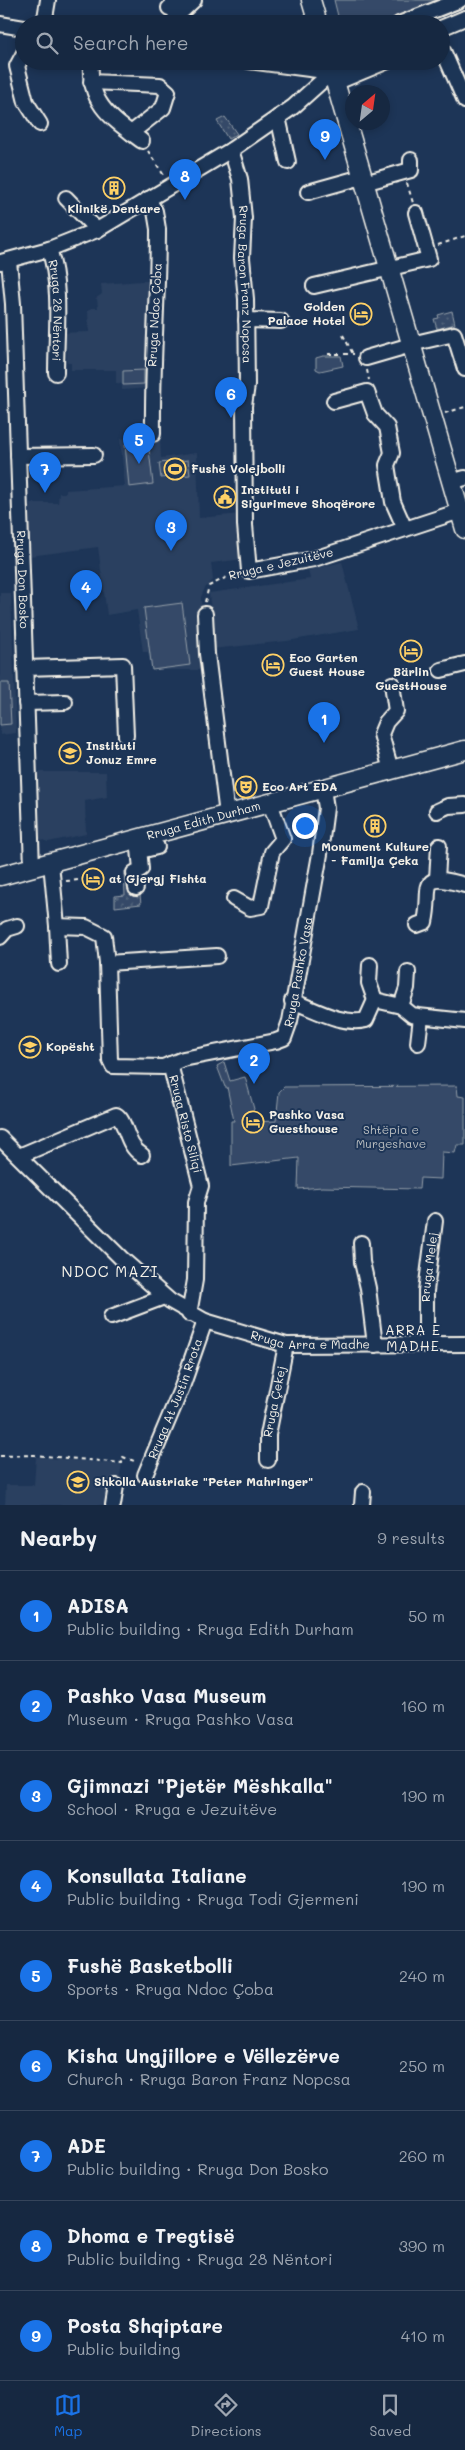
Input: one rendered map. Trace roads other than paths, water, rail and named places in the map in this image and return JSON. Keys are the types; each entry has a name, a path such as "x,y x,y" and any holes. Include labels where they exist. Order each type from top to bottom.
{"main road":[{"path":"311,0 315,15"},
{"path":"332,72 411,344 458,480 460,511 465,529"},
{"name":"Rruga Edith Durham","path":"0,876 50,863 139,845 227,815 465,750"}],"street":[{"path":"46,15 48,0"},
{"path":"174,11 194,0"},
{"path":"422,15 460,0"},
{"path":"450,24 465,18"},
{"path":"0,24 15,26"},
{"path":"450,65 464,98"},
{"path":"17,70 26,102 40,124"},
{"path":"91,70 91,82 93,92 106,114 136,137 163,108 168,92 160,85 91,82"},
{"path":"314,70 332,72"},
{"name":"Rruga 28 Nëntori","path":"4,262 49,249 97,230 231,150 293,107 332,72"},
{"path":"278,117 288,162"},
{"name":"Rruga Baron Franz Nopcsa","path":"231,150 240,179 247,385 244,406 244,485 246,552 249,571"},
{"path":"308,192 411,170 412,160"},
{"path":"66,198 97,230"},
{"name":"Rruga Ndoc Çoba","path":"148,199 155,211 158,229 156,346 152,376 153,434"},
{"path":"314,286 389,270 429,259 416,213"},
{"name":"Rruga 28 Nëntori","path":"49,249 52,259 56,300 56,373"},
{"name":"Rruga Don Bosko","path":"4,262 13,304 32,868"},
{"path":"246,320 281,320"},
{"path":"359,355 454,334 465,369"},
{"path":"334,401 368,392 375,414 387,427 392,453 387,465 393,502 405,529"},
{"path":"18,456 94,455"},
{"name":"Rruga e Jezuitëve","path":"249,571 314,559 460,511"},
{"path":"205,614 207,654 227,815"},
{"path":"442,670 465,664"},
{"path":"25,668 123,665 126,736"},
{"path":"392,684 396,712 386,722 381,734 392,770"},
{"path":"26,703 65,702"},
{"name":"Rruga Pashko Vasa","path":"170,1064 188,1058 281,1040 287,1032 320,854 326,808 323,789"},
{"path":"234,899 250,908 261,906 272,852 283,838 270,803"},
{"path":"437,811 448,806 465,805"},
{"path":"136,888 134,873 141,869 139,845 158,847"},
{"path":"437,879 439,846"},
{"path":"50,863 59,964"},
{"path":"417,925 425,922 429,884 442,878 465,885"},
{"path":"0,937 7,929 17,926"},
{"name":"Rruga Risto Siliqi","path":"56,926 86,927 104,936 107,963 110,1060 113,1066 154,1068 170,1064 201,1186 196,1202 195,1280 189,1314"},
{"path":"107,963 217,956"},
{"path":"292,1002 346,1020 357,1022 366,1020 375,1000 369,983 370,965"},
{"path":"401,1006 408,972"},
{"path":"375,1000 401,1006 412,1015 465,1021"},
{"path":"418,1043 421,1017"},
{"path":"19,1156 116,1115 122,1120 124,1130 134,1150 142,1155"},
{"name":"Rruga Arra e Madhe","path":"2,1144 19,1156 99,1238 164,1296 189,1314 205,1321 286,1345 465,1344"},
{"name":"Rruga Melej","path":"426,1345 426,1292 435,1221"},
{"path":"361,1243 362,1262 368,1288 375,1345"},
{"path":"111,1317 164,1296"},
{"name":"Rruga At Justin Rrota","path":"147,1470 182,1387 205,1321"},
{"name":"Rruga Çekej","path":"268,1460 268,1435 286,1345"},
{"path":"114,1505 116,1486"}],"place":[{"name":"Posta Shqiptare","path":"325,160"},
{"name":"Klinikë Dentare","path":"114,188"},
{"name":"Dhoma e Tregtisë","path":"185,200"},
{"name":"Golden Palace Hotel","path":"361,314"},
{"name":"Kisha Ungjillore e Vëllezërve","path":"231,418"},
{"name":"Fushë Basketbolli","path":"139,464"},
{"name":"Fushë Volejbolli","path":"175,469"},
{"name":"ADE","path":"45,493"},
{"name":"Instituti i Sigurimeve Shoqërore","path":"225,497"},
{"name":"Gjimnazi \"Pjetër Mëshkalla\"","path":"171,551"},
{"name":"Konsullata Italiane","path":"86,611"},
{"name":"Bärlin GuestHouse","path":"411,651"},
{"name":"Eco Garten Guest House","path":"273,665"},
{"name":"ADISA","path":"324,743"},
{"name":"Instituti Jonuz Emre","path":"70,753"},
{"name":"Eco Art EDA","path":"246,787"},
{"name":"Monument Kulture - Familja Çeka","path":"375,826"},
{"name":"at Gjergj Fishta","path":"93,879"},
{"name":"Kopësht","path":"30,1047"},
{"name":"Pashko Vasa Museum","path":"254,1084"},
{"name":"Pashko Vasa Guesthouse","path":"253,1122"},
{"name":"Shkolla Austriake \"Peter Mahringer\"","path":"78,1482"}],"district":[{"name":"NDOC MAZI","path":"110,1272"},
{"name":"ARRA E MADHE","path":"413,1338"}],"park label":[{"name":"Shtëpia e Murgeshave","path":"391,1137"}]}
